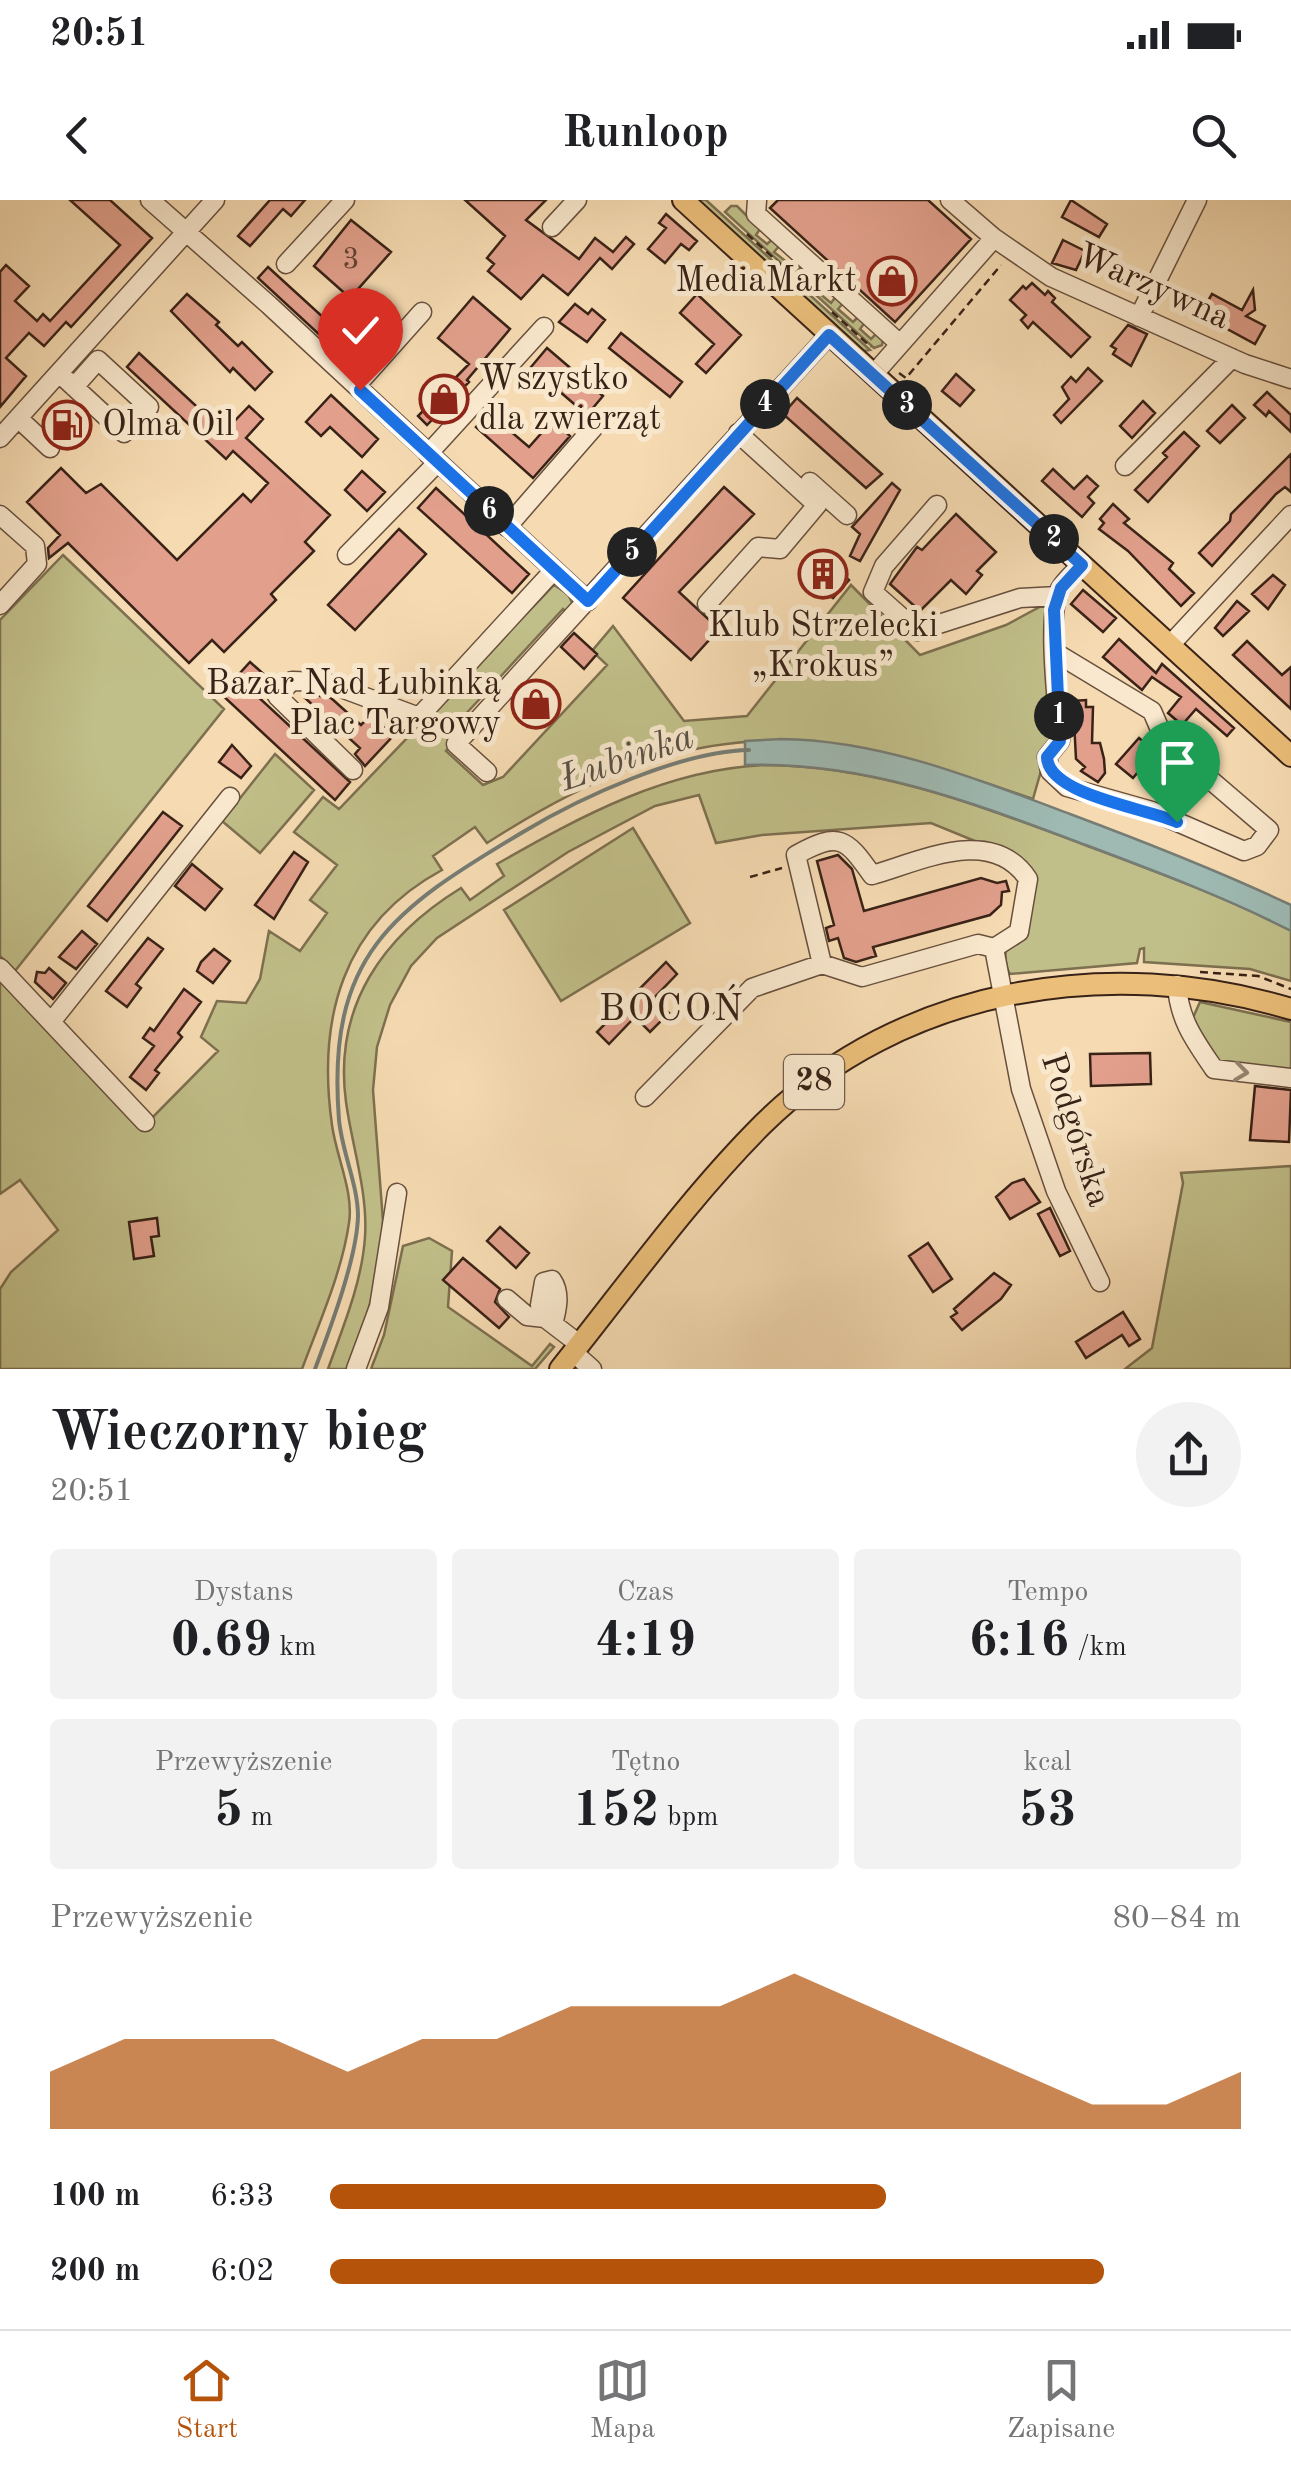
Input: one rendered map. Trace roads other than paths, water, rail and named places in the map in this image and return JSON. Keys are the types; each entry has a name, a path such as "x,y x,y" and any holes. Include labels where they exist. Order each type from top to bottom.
{"main road":[{"path":"683,200 1291,756"},
{"name":"28","path":"571,1355 727,1162 766,1122 820,1078 886,1037 929,1016 1004,994 1088,983 1183,978 1291,1009"}],"street":[{"path":"150,200 588,601"},
{"path":"0,438 215,200"},
{"path":"286,264 345,200"},
{"path":"552,227 577,200"},
{"path":"757,200 756,214 900,344"},
{"name":"Warzywna","path":"950,200 994,238 1052,278 1232,358 1291,379"},
{"path":"1139,316 1197,200"},
{"path":"874,375 994,238"},
{"path":"356,386 422,312"},
{"path":"347,555 544,327"},
{"path":"487,772 456,744 829,335"},
{"path":"1125,466 1232,358"},
{"path":"59,373 74,387"},
{"path":"18,418 50,448"},
{"path":"507,527 594,428"},
{"path":"742,429 847,515"},
{"path":"706,604 758,548 780,549 818,505 742,429"},
{"path":"937,505 884,566 873,592 917,632 1020,598 1058,596"},
{"path":"0,515 34,546 37,564 0,605"},
{"path":"1170,645 1291,515"},
{"path":"1056,653 1152,712 1165,741 1269,830 1257,846 1244,851 1152,811 1067,787 1054,777 1047,764 1050,752 1060,741 1054,610 1061,588 1082,565"},
{"path":"353,770 277,696 292,681 325,682 419,717 554,570"},
{"path":"51,1022 230,797"},
{"path":"645,1097 752,988 822,964 862,978 978,944 994,948 1019,932 1028,879 1019,866 970,847 872,875 859,852 846,841 834,840 796,855 822,964"},
{"name":"Podgórska","path":"994,948 1022,1089 1056,1191 1100,1282"},
{"path":"0,968 145,1122"},
{"path":"1183,978 1178,1008 1185,1027 1214,1069 1291,1078"},
{"path":"356,1369 379,1307 397,1193"},
{"path":"506,1300 527,1316 549,1321 571,1355 592,1369"}],"water":[{"path":"781,739 892,754 1035,801 1182,857 1291,905 1291,931 1164,875 961,800 877,777 834,770 745,765 745,741"}],"waterway":[{"name":"Łubinka","path":"315,1369 348,1272 358,1216 339,1120 338,1063 344,1016 357,977 377,943 437,887 573,805 663,767 722,752 749,750"}],"place":[{"name":"MediaMarkt","path":"892,281"},
{"name":"Wszystko dla zwierząt","path":"444,399"},
{"name":"Olma Oil","path":"67,425"},
{"name":"Klub Strzelecki „Krokus”","path":"823,574"},
{"name":"Bazar Nad Łubinką Plac Targowy","path":"536,704"}],"district":[{"name":"BOCOŃ","path":"672,1010"}]}
